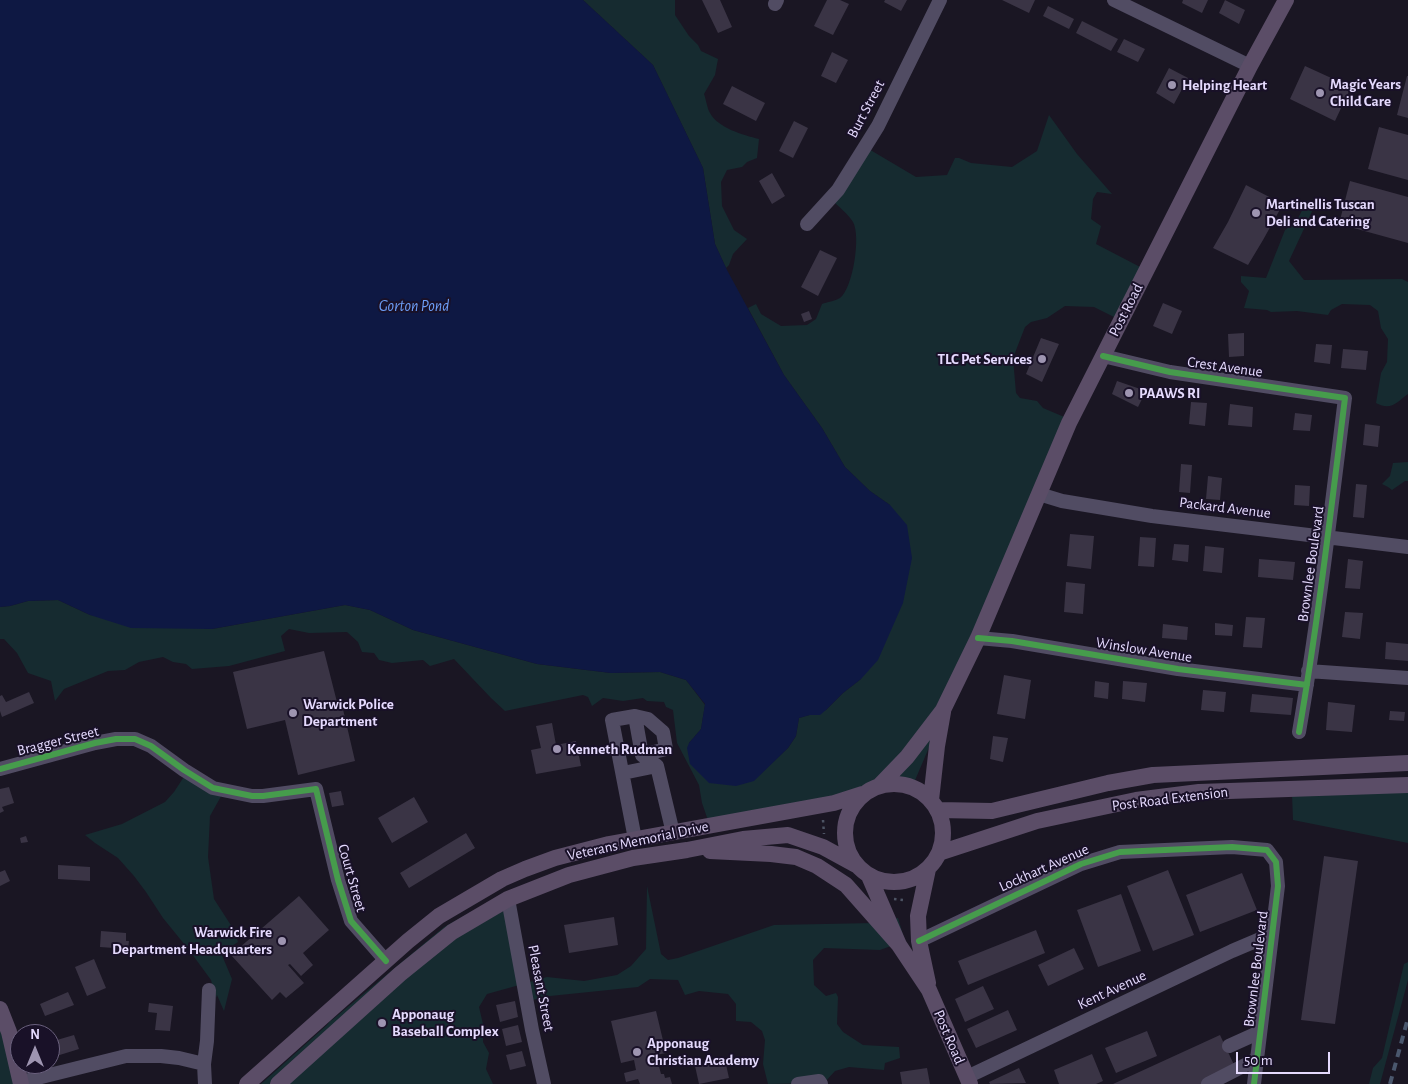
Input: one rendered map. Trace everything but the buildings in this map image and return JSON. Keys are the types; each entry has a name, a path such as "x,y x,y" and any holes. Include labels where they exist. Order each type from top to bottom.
{"main road":[{"name":"Post Road","path":"880,785 907,757 943,710 978,638 1069,423 1250,66 1286,0"},
{"name":"Post Road","path":"934,805 937,746 943,710"},
{"name":"Post Road Extension","path":"934,805 969,812 992,811 1108,783 1153,775 1408,763"},
{"name":"Post Road","path":"894,783 908,785 920,791 934,805 943,824 943,839 939,853 928,869 915,877 900,882 884,881 869,876 856,865 848,851 844,836 845,820 852,806 862,794 880,785 894,783"},
{"name":"Post Road Extension","path":"939,853 1037,821 1136,800 1199,792 1408,784"},
{"name":"Veterans Memorial Drive","path":"247,1084 408,941 439,916 502,879 525,868 554,858 609,844 834,804 862,794"},
{"name":"Veterans Memorial Drive","path":"278,1084 400,974 452,932 508,899 578,873 633,858 743,839 788,835 823,847 856,865"},
{"path":"688,850 796,857 817,866 846,885 899,945 929,990"},
{"path":"928,869 918,916 919,940 929,990"},
{"path":"869,876 899,945"},
{"name":"Post Road","path":"929,990 968,1080"},
{"path":"0,1009 9,1032 21,1083"}],"street":[{"name":"Burt Street","path":"808,224 838,190 878,126 940,0"},
{"path":"1114,0 1250,66"},
{"name":"Crest Avenue","path":"1102,356 1170,372 1345,398"},
{"name":"Brownlee Boulevard","path":"1298,732 1308,678 1345,398"},
{"name":"Packard Avenue","path":"1039,494 1152,516 1408,547"},
{"name":"Winslow Avenue","path":"978,638 1004,640 1178,668 1308,678 1408,678"},
{"path":"635,716 642,755 657,766 673,832"},
{"path":"635,839 612,720 635,716 648,718 663,732 666,750 642,755"},
{"name":"Bragger Street","path":"0,769 95,743 135,739 151,746 212,788 252,796 316,790"},
{"path":"623,773 657,766"},
{"name":"Court Street","path":"316,790 338,880 351,921 386,961"},
{"name":"Lockhart Avenue","path":"919,940 1081,864 1120,852 1232,847 1267,850 1276,862 1278,886"},
{"name":"Brownlee Boulevard","path":"1254,1084 1278,886"},
{"name":"Pleasant Street","path":"508,899 544,1084"},
{"name":"Kent Avenue","path":"968,1080 1232,951 1272,934"},
{"path":"205,1084 204,1064 209,990"},
{"path":"1229,1046 1260,1032"},
{"path":"21,1083 126,1056 161,1056 204,1064"},
{"path":"1208,1084 1257,1059"},
{"path":"798,1084 820,1083"}],"path":[{"path":"823,814 824,836"}],"green space":[{"path":"583,0 675,0 675,15 689,36 701,51 718,59 715,75 704,94 710,113 725,127 759,139 757,158 747,162 742,167 727,170 721,182 722,206 734,230 747,239 733,254 726,268 715,244 703,168 653,65"},
{"path":"1049,115 1077,154 1112,194 1097,192 1093,199 1091,219 1101,226 1096,244 1144,269 1120,320 1094,307 1065,306 1047,318 1031,322 1025,327 1013,358 1016,393 1020,398 1037,401 1043,408 1069,419 913,785 909,790 834,799 710,826 702,803 699,785 677,743 673,710 666,707 664,702 647,701 643,698 623,701 603,698 592,706 588,697 583,695 505,711 454,659 430,666 423,660 392,663 379,660 374,653 362,652 358,642 347,632 309,633 289,629 281,636 285,651 229,666 192,669 186,664 173,662 163,657 139,662 125,670 108,671 64,689 55,701 51,681 28,673 17,653 4,639 0,639 0,607 28,601 58,600 90,615 212,629 345,605 370,610 413,630 537,664 611,673 660,672 686,680 705,705 701,729 689,743 753,781 788,748 796,736 799,718 826,710 861,679 890,505 870,491 845,467 822,428 784,375 748,308 756,304 761,314 781,326 807,325 816,319 822,304 840,298 845,292 852,273 856,250 855,229 851,219 831,199 867,148 916,177 947,175 955,158 971,163 1012,167 1037,151"},
{"path":"1307,201 1315,205 1289,261 1304,280 1402,279 1408,282 1408,394 1393,405 1386,406 1376,403 1381,373 1387,362 1388,339 1381,328 1378,311 1370,305 1342,304 1331,310 1328,315 1297,311 1271,312 1244,308 1249,291 1241,282 1241,276 1266,278 1285,230 1296,222"},
{"path":"1408,462 1408,481 1392,490 1382,484 1390,476 1393,463"},
{"path":"187,772 224,791 210,816 208,857 214,899 234,930 238,942 221,953 232,979 224,1011 217,995 216,998 211,980 163,918 134,876 118,858 85,835 122,824 165,802"},
{"path":"1408,790 1408,843 1293,820 1292,794"},
{"path":"647,886 661,954 668,960 774,925 875,923 898,918 905,941 880,950 824,948 813,960 814,985 826,996 836,993 838,997 837,1024 843,1032 863,1045 899,1047 900,1058 885,1063 884,1070 849,1067 835,1071 824,1083 768,1084 763,1064 765,1040 762,1031 751,1022 736,1021 736,1004 728,994 699,991 685,995 678,980 650,979 638,987 550,996 528,1001 523,984 487,994 479,1007 483,1024 483,1042 489,1053 486,1069 493,1084 261,1084 330,1021 444,927 503,894 526,983 547,977 584,981 617,975 631,966 646,949"},
{"path":"1408,962 1408,980 1380,1084 1369,1084 1373,1068 1382,1058 1404,964"},
{"path":"0,1006 10,1040 10,1074 20,1074 23,1084 0,1084"}],"water":[{"name":"Gorton Pond","path":"0,0 583,0 653,65 703,168 715,244 784,375 822,428 845,467 870,491 890,505 907,525 912,558 903,603 878,660 861,679 820,715 799,718 796,736 788,748 754,781 736,786 709,783 690,764 687,748 701,729 705,704 686,680 660,672 611,673 537,664 413,630 370,610 345,605 212,629 131,628 90,615 58,600 28,601 0,607"}],"railway":[{"path":"1390,1084 1408,1018"}],"cycle path":[{"path":"1103,356 1170,372 1345,398 1318,608 1299,732"},
{"path":"978,638 1012,641 1178,669 1307,685"},
{"path":"0,769 95,743 116,739 135,739 151,746 213,788 252,796 316,789 338,880 351,921 386,961"},
{"path":"919,941 1081,864 1120,852 1232,847 1267,850 1276,862 1278,886 1254,1084"}],"place":[{"name":"Helping Heart","path":"1172,85"},
{"name":"Magic Years Child Care","path":"1320,93"},
{"name":"Martinellis Tuscan Deli and Catering","path":"1256,213"},
{"name":"TLC Pet Services","path":"1042,359"},
{"name":"PAAWS RI","path":"1129,393"},
{"name":"Warwick Police Department","path":"293,713"},
{"name":"Kenneth Rudman","path":"557,749"},
{"name":"Warwick Fire Department Headquarters","path":"282,941"},
{"name":"Apponaug Baseball Complex","path":"382,1023"},
{"name":"Apponaug Christian Academy","path":"637,1052"}]}
